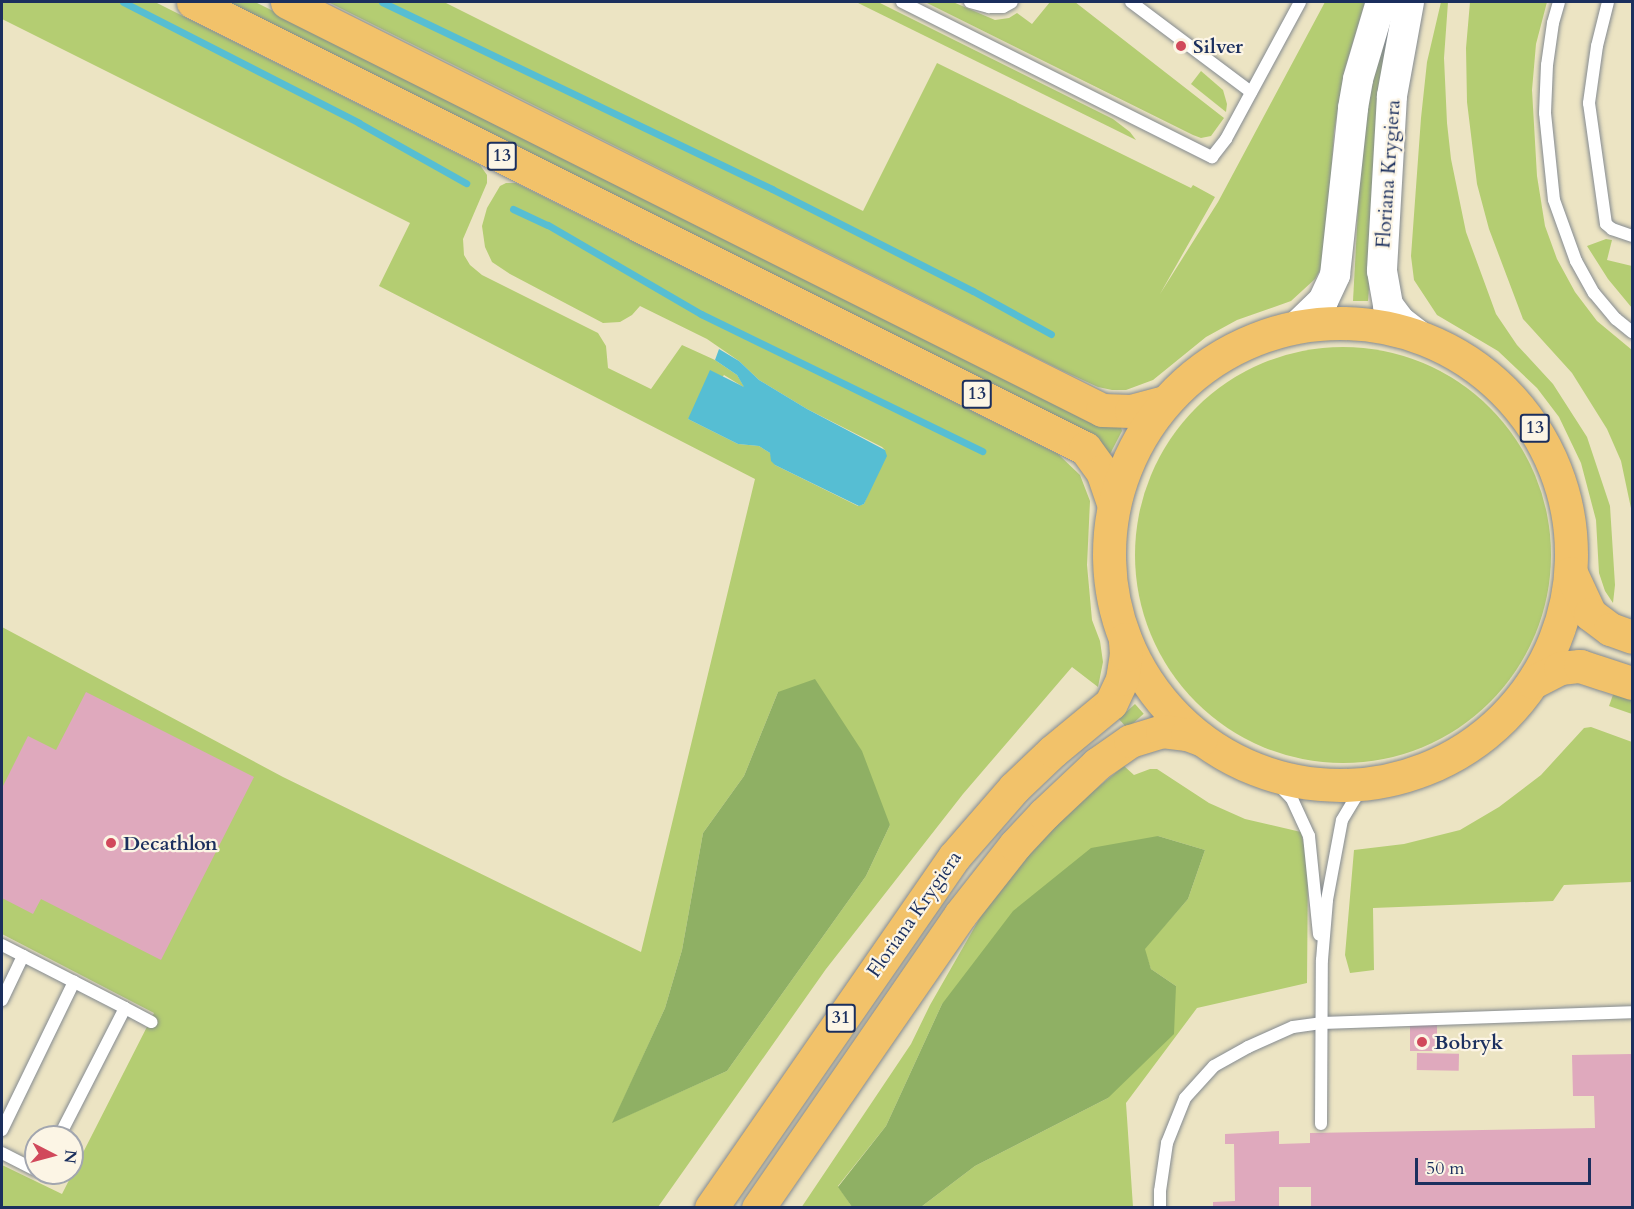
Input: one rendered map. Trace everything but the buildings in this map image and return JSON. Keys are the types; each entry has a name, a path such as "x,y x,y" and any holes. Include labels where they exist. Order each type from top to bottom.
{"main road":[{"name":"13","path":"193,2 1085,448 1102,471 1114,505"},
{"name":"13","path":"287,2 1102,410 1131,411 1165,402"},
{"name":"13","path":"1632,637 1610,629 1590,614 1571,573 1571,534 1564,496 1552,459 1533,425 1509,395 1480,369 1448,348 1418,335 1393,328 1355,322 1297,326 1260,336 1225,353 1193,375 1165,402 1133,451 1114,505 1109,544 1111,583 1125,639 1142,674 1159,698 1201,739 1242,764 1268,774 1316,784 1374,783 1412,774 1464,749 1502,719 1533,682 1560,669 1580,666 1632,683"},
{"path":"1533,682 1559,630 1571,573"},
{"name":"Floriana Krygiera","path":"711,1208 954,857 1021,782 1111,703 1122,679 1126,655 1125,639"},
{"name":"Floriana Krygiera","path":"758,1208 960,915 1015,845 1044,814 1097,764 1130,741 1162,731 1187,734 1201,739"}],"street":[{"name":"Floriana Krygiera","path":"1297,326 1323,302 1335,275 1353,108 1358,79 1381,2"},
{"name":"Floriana Krygiera","path":"1409,2 1392,96 1382,271 1388,305 1400,321 1418,335"}],"lane":[{"path":"902,2 1212,157 1226,140 1299,2"},
{"path":"970,2 989,7 1003,7 1012,2"},
{"path":"1131,2 1251,92"},
{"path":"1559,2 1553,23 1547,65 1545,113 1554,200 1576,261 1594,293 1632,332"},
{"path":"1608,2 1597,46 1589,103 1604,215 1612,230 1632,236"},
{"path":"1268,774 1292,799 1309,836 1322,960"},
{"path":"1321,1124 1322,960 1327,900 1342,820 1356,797 1374,783"},
{"path":"2,945 151,1022"},
{"path":"2,1000 23,956"},
{"path":"2,1130 74,982"},
{"path":"65,1125 125,1008"},
{"path":"1160,1208 1160,1191 1167,1143 1185,1098 1214,1066 1248,1047 1293,1027 1321,1023 1632,1012"},
{"path":"2,1153 24,1164"}],"green space":[{"path":"2,2 155,2 480,165 487,175 487,183 463,239 464,255 470,265 482,275 598,333 606,346 608,368 651,389 682,345 715,360 737,375 745,388 724,375 688,419 738,444 759,446 770,453 775,465 858,506 864,504 885,450 882,447 807,409 759,380 739,361 707,339 640,306 632,315 620,322 603,323 510,274 492,262 485,247 482,226 487,208 500,186 506,183 516,183 1058,454 1080,475 1090,501 1087,565 1092,620 1100,641 1103,662 1098,687 1072,667 963,794 826,969 658,1207 2,1207 2,1165 24,1176 24,1185 43,1185 62,1194 67,1185 84,1185 84,1151 154,1013 2,934 2,627 283,777 641,952 755,479 379,286 410,223 2,19","holes":["778,692 890,825 866,876 727,1071 613,1122 665,1008 682,950 703,833 744,776"]},
{"path":"225,2 255,2 1121,427 1122,431 1109,456"},
{"path":"328,2 444,2 863,211 937,63 1191,188 1193,185 1215,197 1160,294 1218,202 1325,2 1365,2 1344,72 1334,132 1326,251 1323,265 1315,279 1291,301 1237,320 1206,337 1153,380 1126,390 1112,390 1098,387 1063,371"},
{"path":"856,2 878,2 1113,119 1130,132 1136,140"},
{"path":"925,2 953,2 995,20 1009,18 1017,13 1032,24 1050,2 1075,2 1224,118 1211,136 1201,138 1193,135"},
{"path":"1441,2 1448,2 1444,58 1447,123 1451,159 1466,232 1496,314 1517,345 1553,384 1587,437 1610,506 1615,585 1613,603 1605,591 1599,573 1596,520 1581,463 1559,417 1537,388 1498,351 1437,315 1414,280 1411,256 1421,118 1427,62"},
{"path":"1470,2 1547,2 1536,44 1532,90 1537,176 1545,226 1557,259 1575,292 1597,321 1632,350 1632,513 1621,461 1607,429 1572,373 1523,319 1489,229 1477,184 1467,102 1466,48"},
{"path":"1390,19 1368,301 1353,301 1360,172 1366,117 1377,61"},
{"path":"1201,71 1223,90 1227,104 1226,112 1191,84"},
{"path":"1606,239 1612,240 1607,260 1632,266 1632,308 1608,279 1587,246"},
{"path":"1343,347 1384,351 1423,363 1458,382 1490,408 1516,440 1535,475 1547,514 1551,555 1547,596 1535,635 1516,670 1490,702 1458,728 1423,747 1384,759 1343,763 1302,759 1263,747 1228,728 1196,702 1170,670 1151,635 1139,596 1135,555 1139,514 1151,475 1170,440 1196,408 1228,382 1263,363 1302,351"},
{"path":"815,679 862,751 890,825 866,876 727,1071 612,1123 665,1008 682,950 703,833 744,776 778,692"},
{"path":"1614,692 1632,698 1632,714 1609,706"},
{"path":"1135,704 1144,714 1127,728 1119,719"},
{"path":"1591,727 1632,742 1632,882 1564,885 1553,901 1373,908 1374,970 1350,973 1345,955 1354,850 1404,844 1460,830 1499,807 1541,775 1584,728"},
{"path":"1124,766 1134,775 1157,769 1209,803 1245,819 1301,832 1308,862 1307,983 1197,1008 1126,1103 1133,1207 921,1207 975,1166 1108,1098 1176,986 1151,969 1144,949 1188,899 1205,850 1158,836 942,1004 886,1126 838,1186 852,1207 801,1208 911,1044 930,1005 997,888 1054,823"},
{"path":"1158,836 1205,850 1188,899 1145,949 1151,969 1176,986 1174,1034 1108,1098 975,1166 921,1207 852,1207 838,1187 886,1126 942,1004 1013,911 1091,848"}],"water":[{"path":"719,349 739,361 759,380 807,409 885,450 887,456 864,504 859,506 775,465 771,461 770,453 759,446 738,444 688,419 710,370 744,387 737,375 715,360"}],"waterway":[{"path":"123,2 359,123 466,183"},
{"path":"382,2 772,189 973,291 1051,334"},
{"path":"513,209 548,225 701,314 982,451"}],"place":[{"name":"Silver","path":"1181,46"},
{"name":"Decathlon","path":"111,843"},
{"name":"Bobryk","path":"1422,1042"}]}
